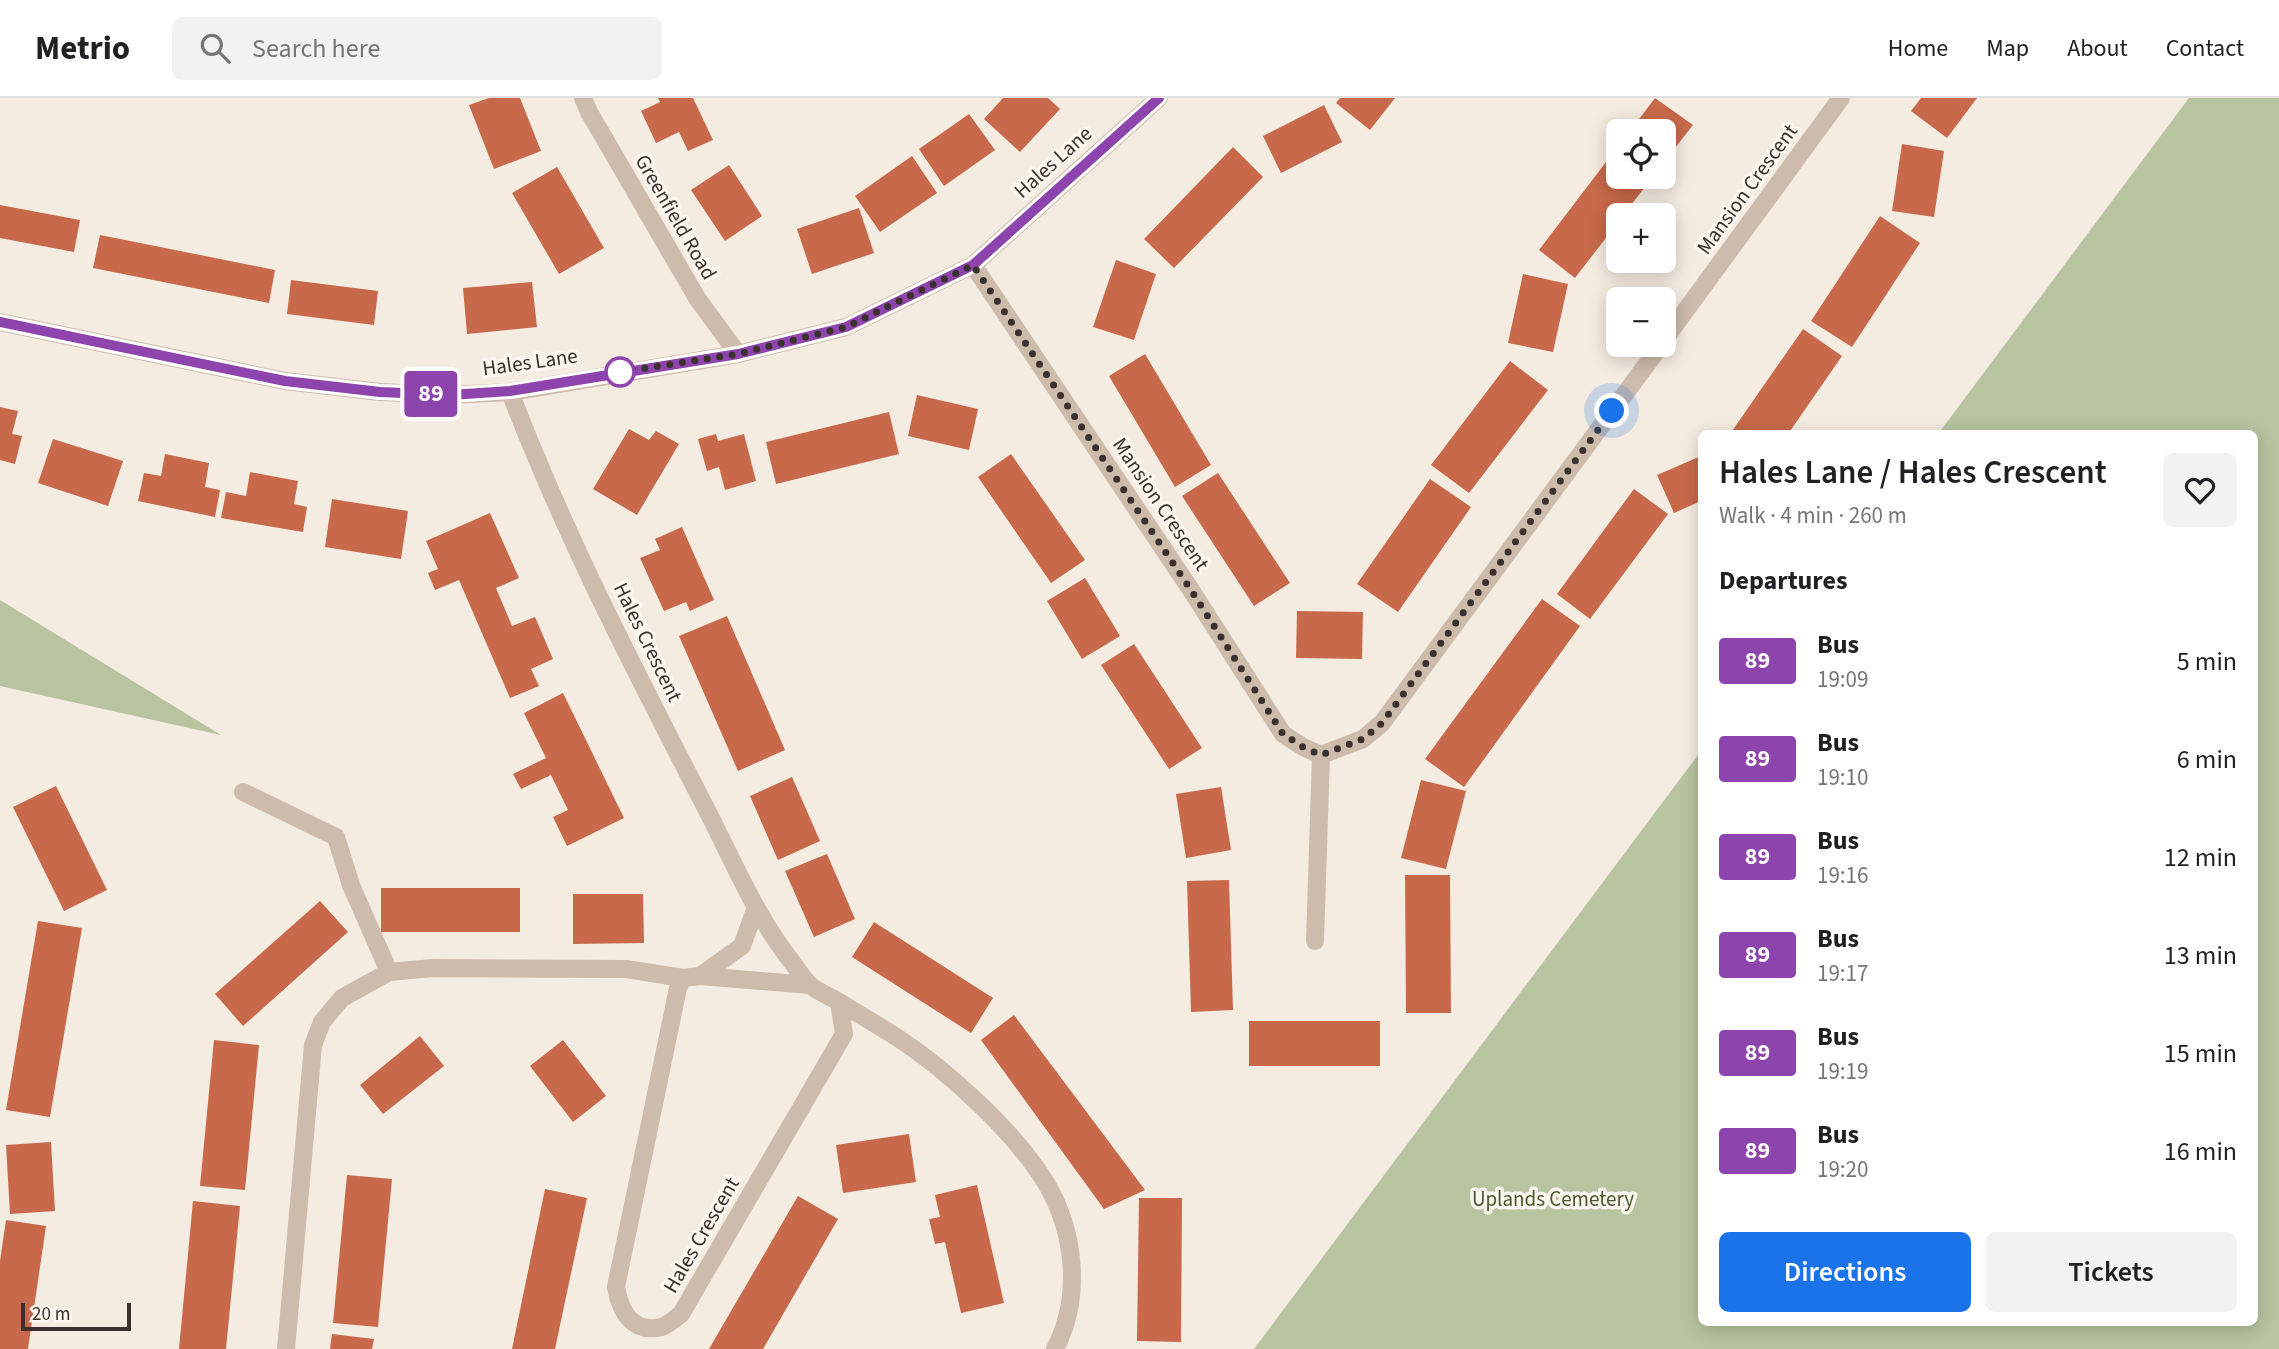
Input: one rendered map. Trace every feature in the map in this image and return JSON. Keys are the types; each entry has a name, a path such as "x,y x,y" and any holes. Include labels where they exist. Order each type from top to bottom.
{"street":[{"name":"Greenfield Road","path":"583,98 697,298 738,354"},
{"name":"Hales Lane","path":"0,322 285,381 380,392 450,395 510,391 738,354 846,327 973,265 1159,98"},
{"name":"Mansion Crescent","path":"1676,324 1841,98"},
{"name":"Mansion Crescent","path":"973,265 1191,590 1283,734 1321,755"},
{"path":"1315,941 1321,755 1363,739 1382,723 1652,357"},
{"name":"Hales Crescent","path":"510,391 538,465 619,635 756,907 779,947 810,985 901,1040 952,1078 1026,1156 1045,1182 1060,1209 1072,1263 1068,1319 1055,1349"},
{"path":"243,792 336,837 351,885 389,972"},
{"path":"691,977 742,946 756,907"},
{"path":"286,1349 313,1045 322,1022 342,998 389,972 433,968 625,970 810,985"},
{"name":"Hales Crescent","path":"691,977 678,988 616,1287 619,1306 629,1320 645,1327 663,1326 681,1314 844,1034 839,1002"}],"green space":[{"name":"Uplands Cemetery","path":"2189,98 2279,98 2279,1349 1254,1349 1698,755 1698,1326 2258,1326 2258,430 1941,430"},
{"path":"0,600 221,735 0,686"}],"building":[{"path":"489,98 520,98 541,151 494,169 469,105"},
{"path":"658,98 693,98 713,140 688,151 679,132 656,143 641,111 660,102"},
{"path":"1003,98 1048,98 1060,109 1020,152 984,119"},
{"path":"1340,98 1395,98 1370,130 1336,103"},
{"path":"1655,98 1693,125 1676,147 1676,119 1639,119"},
{"path":"1921,98 1977,98 1947,138 1911,111"},
{"path":"1324,105 1342,142 1281,173 1263,136"},
{"path":"969,114 995,150 944,186 919,149"},
{"path":"1902,144 1944,151 1934,217 1892,211"},
{"path":"1233,147 1263,177 1174,268 1144,239"},
{"path":"912,156 937,193 880,232 855,196"},
{"path":"1606,162 1606,189 1644,189 1632,203 1606,203 1606,238 1575,278 1539,250"},
{"path":"729,165 762,216 725,241 691,190"},
{"path":"557,167 604,248 559,274 512,193"},
{"path":"0,205 80,220 74,252 0,238"},
{"path":"859,208 874,253 812,274 797,229"},
{"path":"1880,216 1920,243 1852,347 1811,321"},
{"path":"100,235 275,270 269,303 93,268"},
{"path":"1116,260 1156,274 1134,340 1093,327"},
{"path":"1523,274 1568,284 1553,352 1508,343"},
{"path":"291,280 378,291 374,325 287,314"},
{"path":"532,282 537,327 467,334 463,288"},
{"path":"1803,329 1842,356 1791,430 1733,430"},
{"path":"1145,354 1211,465 1175,487 1109,376"},
{"path":"1510,361 1548,390 1469,493 1431,465"},
{"path":"917,395 978,409 969,450 908,436"},
{"path":"0,407 18,411 12,434 22,436 15,464 0,460"},
{"path":"889,412 899,454 776,484 766,442"},
{"path":"629,429 649,440 656,431 679,444 637,515 593,489"},
{"path":"716,434 718,441 744,434 756,481 725,490 719,467 707,471 698,439"},
{"path":"53,439 123,461 108,506 38,483"},
{"path":"165,454 209,463 205,487 220,490 215,517 138,501 144,473 161,476"},
{"path":"1011,454 1085,560 1051,583 978,477"},
{"path":"1698,457 1698,502 1674,513 1657,475"},
{"path":"250,472 298,481 294,504 307,507 303,532 221,518 226,492 246,496"},
{"path":"1218,473 1290,583 1254,606 1182,496"},
{"path":"1430,479 1471,507 1398,612 1357,584"},
{"path":"1634,489 1668,514 1590,619 1557,594"},
{"path":"332,499 408,511 401,559 325,547"},
{"path":"490,513 519,578 496,588 512,626 535,617 553,659 531,669 539,686 510,698 459,580 435,590 428,573 438,569 426,541"},
{"path":"682,527 714,600 690,611 686,602 664,611 640,558 660,550 655,539"},
{"path":"1085,578 1120,636 1082,659 1047,601"},
{"path":"1542,599 1580,626 1464,787 1425,759"},
{"path":"1297,611 1363,612 1362,659 1296,658"},
{"path":"727,616 785,750 738,771 679,636"},
{"path":"1134,644 1202,748 1169,769 1101,665"},
{"path":"563,693 624,818 567,846 553,817 568,810 551,775 521,789 513,774 546,758 524,713"},
{"path":"792,777 820,841 778,860 750,796"},
{"path":"1421,780 1466,791 1446,869 1401,858"},
{"path":"56,786 107,890 64,911 13,807"},
{"path":"1221,787 1231,850 1186,858 1176,794"},
{"path":"827,854 855,919 814,937 785,871"},
{"path":"1405,875 1450,875 1451,1013 1406,1013"},
{"path":"1229,880 1233,1010 1191,1012 1187,881"},
{"path":"381,888 520,888 520,932 381,932"},
{"path":"573,894 643,894 644,943 573,944"},
{"path":"320,901 348,932 243,1026 215,994"},
{"path":"38,921 82,928 50,1117 6,1110"},
{"path":"874,922 993,998 971,1033 852,957"},
{"path":"1014,1015 1145,1190 1104,1209 981,1040"},
{"path":"1249,1021 1380,1021 1380,1066 1249,1066"},
{"path":"420,1036 444,1066 383,1114 360,1085"},
{"path":"214,1040 259,1045 245,1190 200,1186"},
{"path":"563,1040 606,1096 573,1122 530,1066"},
{"path":"909,1134 916,1182 843,1193 836,1145"},
{"path":"51,1142 55,1211 10,1214 6,1145"},
{"path":"347,1175 392,1179 378,1327 333,1323"},
{"path":"977,1185 1004,1303 961,1313 945,1242 935,1244 929,1219 940,1217 935,1195"},
{"path":"545,1189 587,1198 555,1349 512,1349"},
{"path":"798,1196 838,1219 763,1349 709,1349"},
{"path":"1139,1198 1182,1198 1181,1342 1137,1341"},
{"path":"193,1201 240,1206 226,1349 179,1349"},
{"path":"6,1220 46,1226 28,1349 0,1349 0,1261"},
{"path":"332,1334 374,1339 372,1349 330,1349"}],"bus line":[{"name":"89","path":"0,322 285,381 380,392 450,395 510,391 738,354 846,327 973,265 1159,98"}],"route":[{"path":"620,372 738,354 846,327 973,265 1191,590 1283,734 1321,755 1363,739 1382,723 1612,411"}]}
